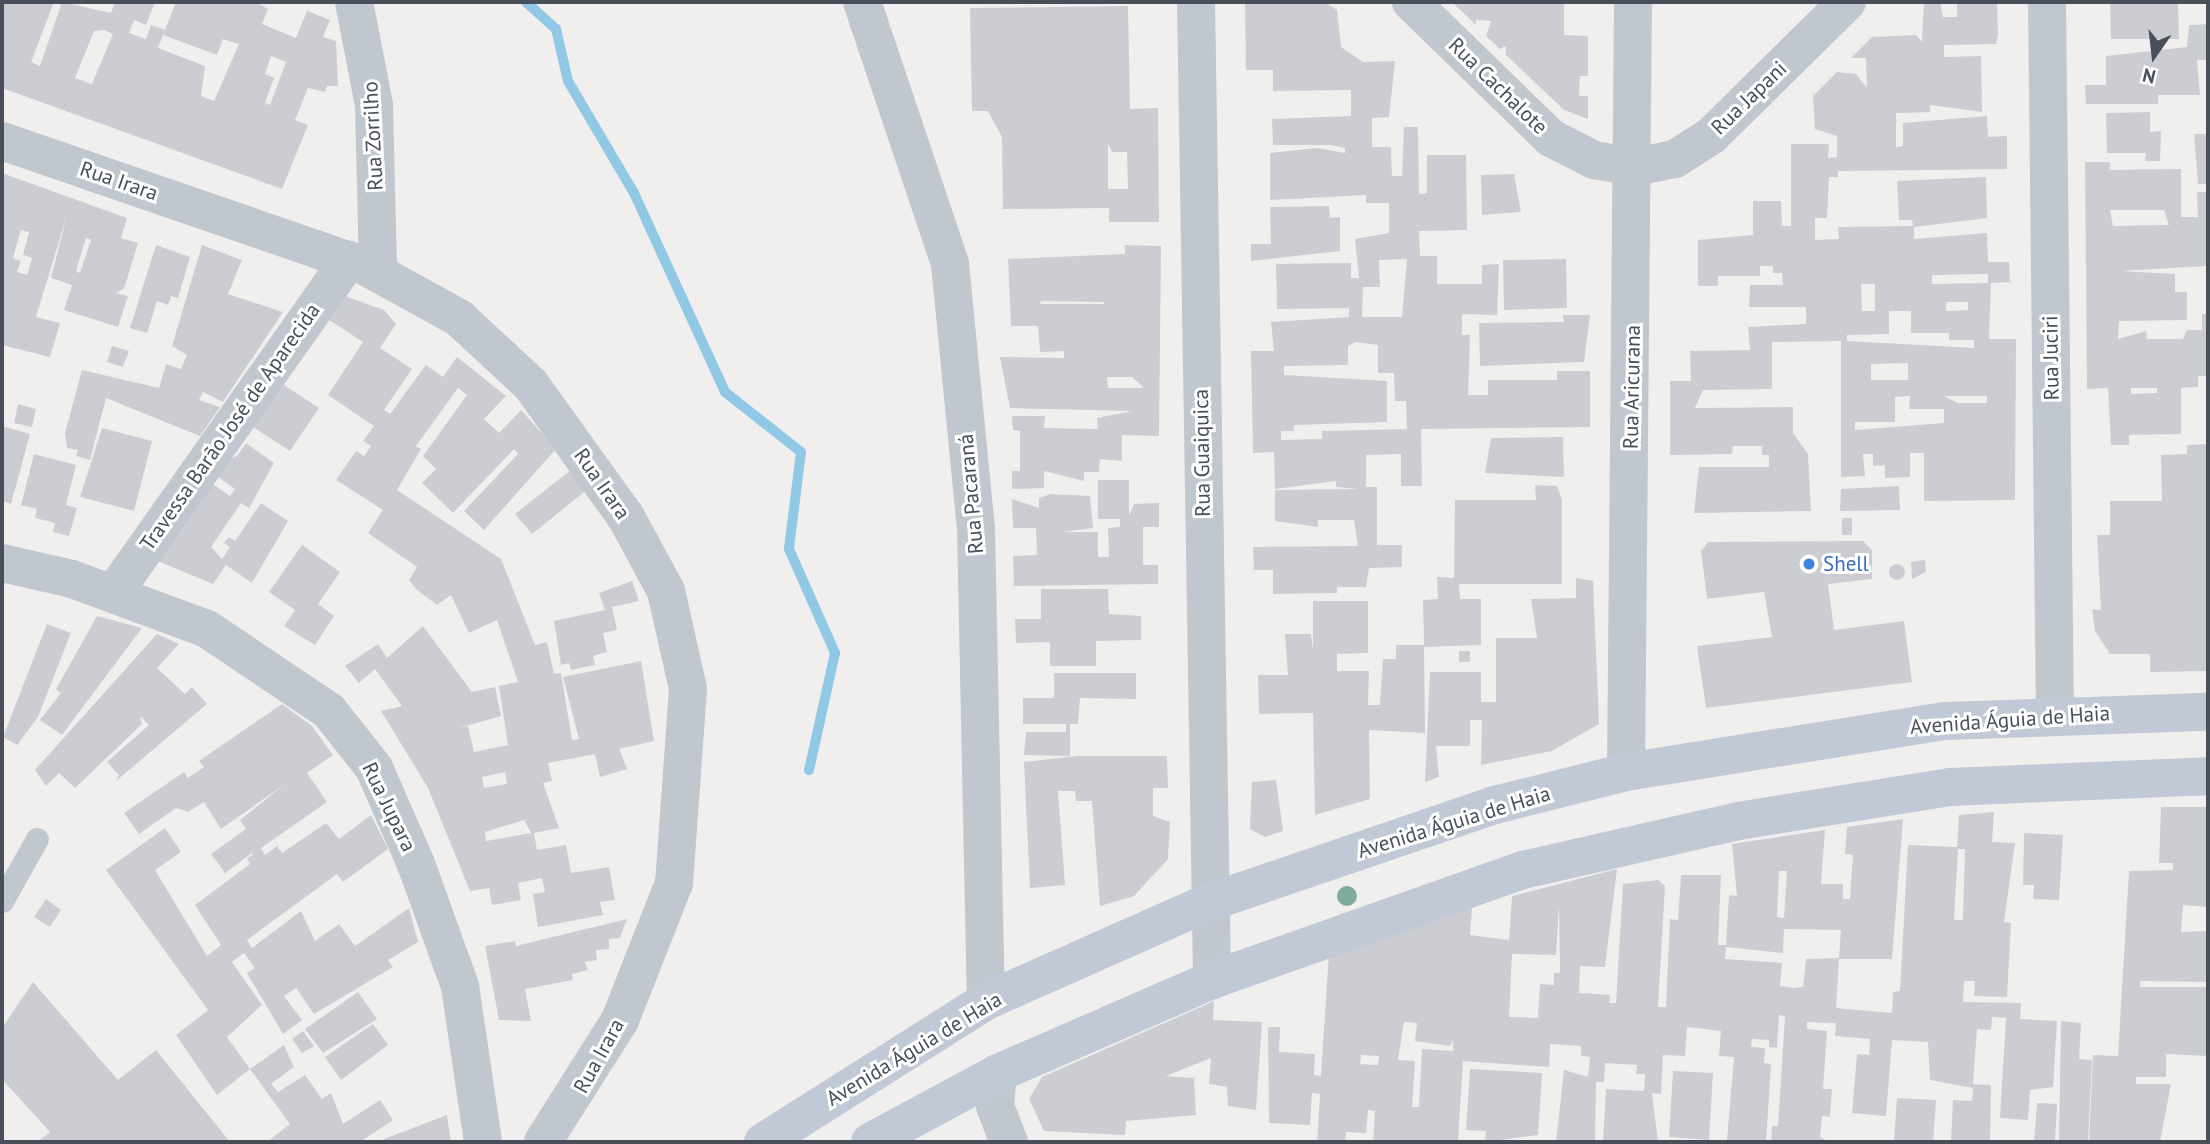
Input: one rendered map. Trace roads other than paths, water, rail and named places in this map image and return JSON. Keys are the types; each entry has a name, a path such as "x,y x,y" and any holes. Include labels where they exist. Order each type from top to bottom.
{"main road":[{"name":"Avenida Águia de Haia","path":"763,1142 986,1001 1208,903 1495,805 1626,772 1849,733 2055,713 2208,712"},
{"path":"893,1138 998,1073 1212,980 1523,870 1738,821 1950,787 2208,776"}],"street":[{"name":"Rua Zorrilho","path":"354,2 374,105 363,267"},
{"name":"Rua Pacaraná","path":"862,2 950,264 976,530 986,1001"},
{"name":"Rua Guaiquica","path":"1196,2 1208,903 1212,980"},
{"name":"Rua Cachalote","path":"1411,2 1551,138 1594,160 1635,167"},
{"name":"Rua Aricurana","path":"1626,772 1635,167 1633,2"},
{"name":"Rua Japani","path":"1635,167 1675,159 1711,136 1847,2"},
{"name":"Rua Juciri","path":"2046,2 2055,713"},
{"name":"Rua Irara","path":"2,141 363,267 459,318 531,385 626,517 666,591 688,688 674,883 621,1020 543,1142"},
{"name":"Travessa Barão José de Aparecida","path":"113,594 363,267"},
{"name":"Rua Jupara","path":"2,563 113,594 207,629 329,711 374,768 460,986 483,1142"},
{"path":"998,1073 995,1106 1009,1142"}],"lane":[{"path":"2,901 37,839"}],"waterway":[{"path":"526,2 556,29 568,81 634,193 725,392 801,452 789,549 835,653 809,770"}],"place":[{"name":"Shell","path":"1809,564"}]}
